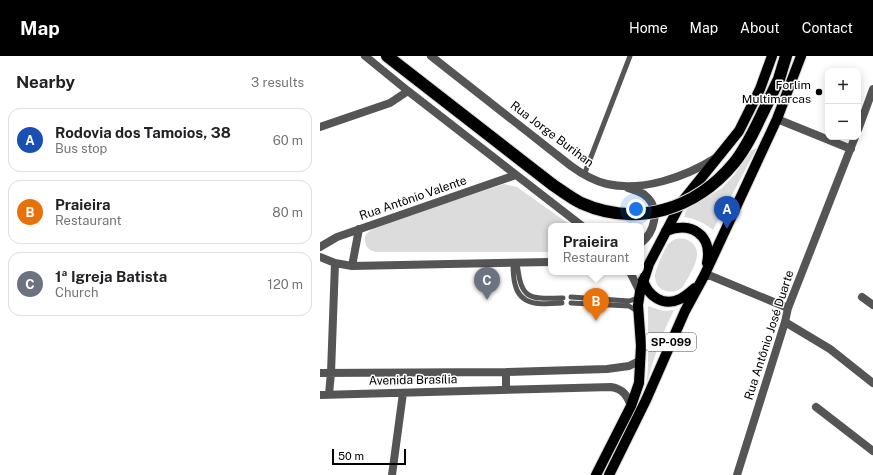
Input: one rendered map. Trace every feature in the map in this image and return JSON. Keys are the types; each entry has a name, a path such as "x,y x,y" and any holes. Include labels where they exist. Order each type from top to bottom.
{"highway":[{"path":"386,56 553,185 581,202 596,208 610,212 644,214 663,211 678,206 700,194 715,183 725,173 735,161 754,130 778,79 786,56"}],"main road":[{"name":"SP-099","path":"596,475 631,406 639,383 641,359 638,311 639,294 649,264 681,203 739,131 760,89 772,56"},
{"name":"SP-099","path":"609,475 646,400 685,311 701,281 777,120 801,56"},
{"name":"SP-099","path":"643,280 649,293 661,301 668,302 680,299 701,281 708,260 708,252 707,246 699,233 688,227 681,227 666,231"}],"street":[{"path":"365,56 578,223"},
{"name":"Rua Jorge Burihan","path":"431,56 559,158 584,175 607,184 623,186 648,184 683,176 718,157"},
{"path":"861,122 873,89"},
{"path":"320,127 390,103 408,91"},
{"path":"777,120 851,149"},
{"name":"Rua Antônio José Duarte","path":"737,475 785,322 788,308 854,140"},
{"name":"Rua Antônio Valente","path":"320,247 337,237 516,175"},
{"path":"623,186 645,195 652,205 655,218 653,226 644,240"},
{"path":"352,266 359,229"},
{"path":"320,257 335,263 352,266 548,262"},
{"path":"329,394 335,263"},
{"path":"631,275 639,294"},
{"path":"701,281 711,276 788,308"},
{"path":"862,297 873,305"},
{"path":"785,322 830,349 873,383"},
{"name":"Avenida Brasília","path":"320,373 506,372 607,369 629,366 641,359"},
{"path":"506,372 506,390"},
{"name":"Avenida Brasília","path":"320,395 611,387 622,391 627,396 631,406"},
{"path":"392,475 403,393"},
{"path":"816,407 873,451"}],"lane":[{"path":"584,175 630,56"},
{"path":"511,262 519,292 524,299 538,304 563,300"},
{"path":"638,311 632,306 618,306 571,300 629,301 636,299 639,294"}],"shaded area":[{"path":"757,148 713,230 699,221 684,217 687,209 722,188 735,174 752,150"},
{"path":"504,184 517,187 568,223 548,223 548,252 376,252 368,248 365,243 366,234 375,227"},
{"path":"680,238 691,242 697,252 697,258 683,287 679,290 670,292 658,286 655,274 666,247 676,239"},
{"path":"648,306 663,311 674,310 660,340 646,385 648,368"}],"place":[{"name":"Forlim Multimarcas","path":"819,92"},
{"name":"Rodovia dos Tamoios, 38","path":"727,229"},
{"name":"1ª Igreja Batista","path":"487,300"},
{"name":"Praieira","path":"596,321"}]}
